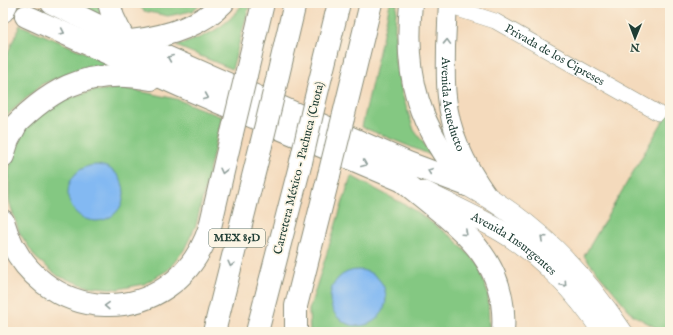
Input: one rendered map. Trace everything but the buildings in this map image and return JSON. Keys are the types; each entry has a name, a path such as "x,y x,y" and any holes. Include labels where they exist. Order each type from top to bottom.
{"main road":[{"path":"3,11 6,3"},
{"path":"52,3 127,39 408,163 467,185"},
{"path":"109,3 113,18 127,39"},
{"path":"127,39 160,36 191,25 207,17 223,3"},
{"path":"3,220 12,245 30,272 62,296 103,307 134,305 149,300 166,291 181,279 199,256 206,242 263,3"},
{"name":"MEX 85D","path":"214,332 295,3"},
{"name":"Carretera México - Pachuca (Cuota)","path":"257,332 301,162 339,3"},
{"path":"296,332 296,306 371,3"},
{"path":"411,3 409,56 414,90 419,107 429,130 442,152 467,185"},
{"path":"26,16 181,86 403,181 468,236 488,261 500,288 504,321 503,332"},
{"path":"3,156 9,132 26,113 46,98 71,84 105,76 122,76 142,77 181,86"},
{"name":"Avenida Insurgentes","path":"403,181 501,231 521,244 559,277 588,310 603,332"},
{"name":"Avenida Insurgentes","path":"467,185 489,197 532,227 552,246 590,288 622,332"}],"street":[{"name":"Privada de los Cipreses","path":"448,4 495,21 658,112"},
{"name":"Avenida Acueducto","path":"448,4 446,98 449,114 462,152 476,179 489,197"}],"green space":[{"path":"72,3 97,3 103,18"},
{"path":"136,3 201,3 192,11 168,16 144,11"},
{"path":"243,3 250,3 232,69 176,46 196,39 222,26"},
{"path":"390,3 397,3 395,23 395,62 403,97 414,130 433,156 362,127"},
{"path":"20,25 114,65 77,70 42,84 3,119 3,64"},
{"path":"124,88 176,99 222,117 196,225 184,250 168,270 144,284 118,289 86,286 58,276 36,258 19,232 9,201 9,171 16,142 29,121 58,102 92,91"},
{"path":"670,109 670,332 664,332 633,315 584,256"},
{"path":"351,176 411,208 453,238 478,264 488,294 488,332 310,332 309,310"}],"water":[{"path":"90,165 102,165 112,169 120,177 124,187 124,199 120,209 112,217 102,221 90,221 80,217 72,209 68,199 68,187 72,177 80,169"},
{"path":"352,270 364,270 374,274 382,282 386,292 386,304 382,314 374,322 364,326 352,326 342,322 334,314 330,304 330,292 334,282 342,274"}]}
